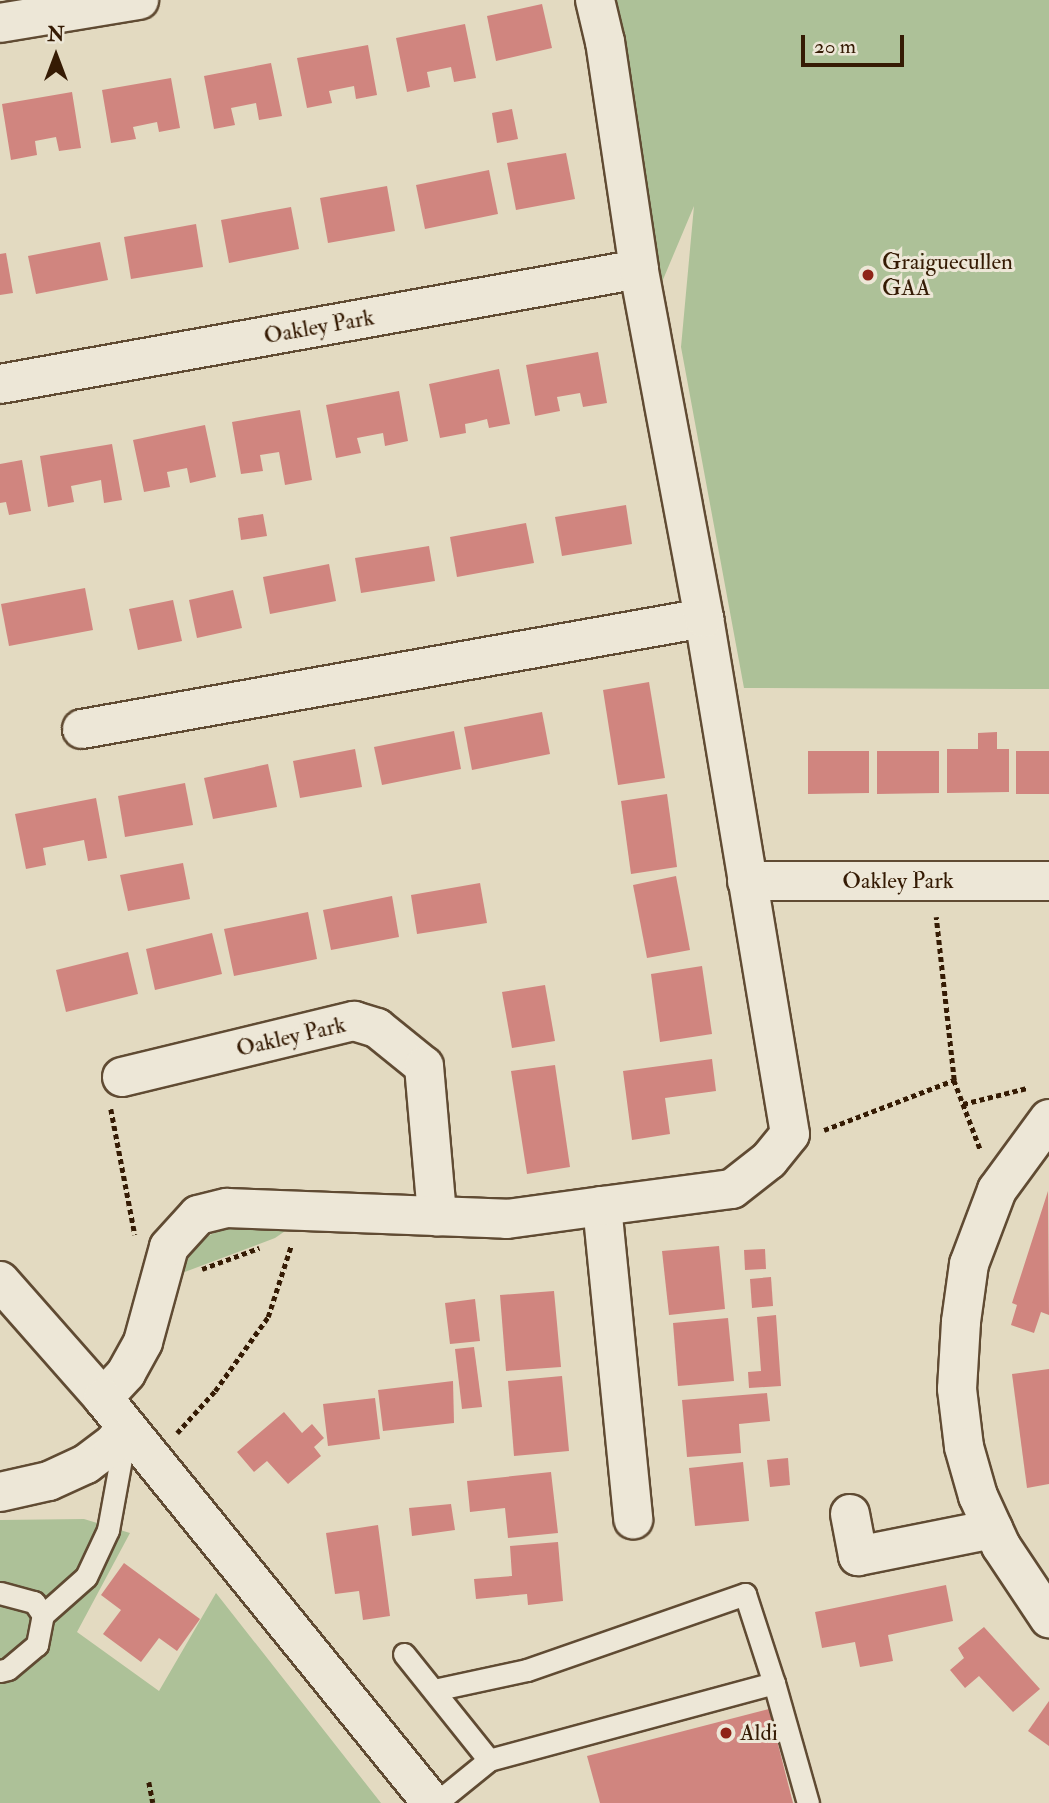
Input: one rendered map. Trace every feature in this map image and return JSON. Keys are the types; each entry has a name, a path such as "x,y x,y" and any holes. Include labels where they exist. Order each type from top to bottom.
{"street":[{"path":"14,15 139,0"},
{"path":"103,1398 126,1373 143,1342 169,1247 198,1214 227,1208 298,1223 437,1216 507,1219 732,1189 769,1160 790,1134 704,618 639,269 605,42 595,0"},
{"name":"Oakley Park","path":"0,384 639,269"},
{"path":"82,729 704,618"},
{"name":"Oakley Park","path":"747,881 1049,881"},
{"name":"Oakley Park","path":"122,1077 354,1021 377,1028 424,1066 437,1216"},
{"path":"1043,1102 997,1190 969,1264 961,1322 957,1389 964,1447 978,1496 1000,1546 1049,1618"},
{"path":"602,1206 634,1519"},
{"path":"0,1281 103,1398 434,1803"},
{"path":"0,1492 49,1481 86,1464 113,1444 127,1427"},
{"path":"850,1514 858,1556 993,1529"}],"lane":[{"path":"0,1671 8,1669 37,1645 43,1615 86,1577 108,1530 127,1427"},
{"path":"0,1594 34,1602 43,1615"},
{"path":"433,1690 527,1670 745,1594 808,1803"},
{"path":"404,1654 489,1760"},
{"path":"434,1803 489,1760 774,1683"}],"path":[{"path":"932,881 954,1080 997,1190"},
{"path":"122,1077 105,1081 135,1238"},
{"path":"790,1134 822,1131 954,1080"},
{"path":"963,1104 1043,1102"},
{"path":"159,1285 298,1223"},
{"path":"152,1459 215,1391 268,1317 298,1223"},
{"path":"149,1782 153,1803"}],"green space":[{"name":"Graiguecullen GAA","path":"608,0 1049,0 1049,689 744,688 681,347 694,206 662,282 638,131"},
{"path":"225,1227 291,1227 275,1238 182,1273 187,1253 197,1242"},
{"path":"84,1519 130,1533 77,1632 159,1691 216,1593 381,1803 0,1803 0,1520"}],"building":[{"path":"542,4 552,48 496,61 487,16"},
{"path":"465,24 476,78 454,82 451,67 427,72 430,87 407,92 396,38"},
{"path":"368,45 377,95 356,99 354,86 329,91 332,103 307,108 297,58"},
{"path":"271,63 282,116 259,120 256,103 231,108 235,125 214,129 204,76"},
{"path":"171,78 180,128 159,132 157,122 133,127 136,139 111,143 102,90"},
{"path":"72,92 81,148 59,151 56,137 35,141 37,155 11,160 2,104"},
{"path":"512,109 518,139 497,143 492,113"},
{"path":"566,153 575,199 516,210 507,163"},
{"path":"489,170 498,214 425,229 416,185"},
{"path":"387,186 395,231 328,243 320,198"},
{"path":"291,207 299,249 229,263 221,220"},
{"path":"196,224 203,267 131,279 124,237"},
{"path":"100,242 108,280 36,294 28,256"},
{"path":"6,253 13,293 0,295 0,254"},
{"path":"598,352 607,403 583,407 580,393 557,397 560,411 535,416 526,365"},
{"path":"499,369 510,424 489,428 487,419 465,424 466,433 440,438 429,384"},
{"path":"399,391 408,441 385,446 383,433 357,438 361,453 336,458 326,405"},
{"path":"300,410 312,480 285,485 279,452 260,455 263,471 241,474 232,422"},
{"path":"205,425 216,477 190,483 187,468 167,472 170,487 144,492 133,440"},
{"path":"112,444 122,500 104,503 101,480 71,486 74,502 48,507 40,456"},
{"path":"22,460 31,511 9,515 6,502 0,503 0,464"},
{"path":"626,505 632,544 562,556 555,517"},
{"path":"263,514 267,536 241,540 238,518"},
{"path":"526,523 534,563 457,577 450,537"},
{"path":"429,546 435,581 361,593 355,558"},
{"path":"329,564 336,601 270,614 263,577"},
{"path":"85,588 93,630 9,646 1,604"},
{"path":"233,590 242,628 197,638 189,600"},
{"path":"173,600 182,641 138,650 129,609"},
{"path":"649,682 665,778 618,785 603,690"},
{"path":"542,712 550,754 472,770 464,727"},
{"path":"454,731 461,769 382,785 374,747"},
{"path":"997,732 997,749 1009,749 1009,792 947,793 947,749 978,749 978,733"},
{"path":"355,749 362,787 300,798 293,761"},
{"path":"808,751 869,751 869,793 808,794"},
{"path":"877,751 939,751 939,793 877,794"},
{"path":"1016,751 1049,751 1049,794 1016,794"},
{"path":"268,764 277,807 213,819 204,778"},
{"path":"185,783 193,825 125,837 118,796"},
{"path":"667,794 677,867 631,874 621,801"},
{"path":"96,798 107,858 88,861 84,840 43,848 46,865 26,869 15,814"},
{"path":"183,863 190,899 128,911 120,875"},
{"path":"676,876 690,950 647,958 633,885"},
{"path":"480,883 487,923 417,934 411,895"},
{"path":"392,896 399,937 331,950 323,910"},
{"path":"308,912 317,959 234,976 224,929"},
{"path":"212,933 222,974 155,990 146,949"},
{"path":"128,952 138,994 66,1012 56,970"},
{"path":"702,966 712,1034 660,1042 651,974"},
{"path":"545,985 555,1041 512,1048 502,992"},
{"path":"712,1059 716,1091 665,1098 670,1134 632,1140 623,1071"},
{"path":"555,1065 570,1167 527,1174 511,1071"},
{"path":"1048,1191 1049,1315 1041,1312 1034,1333 1011,1325 1017,1305 1012,1303"},
{"path":"719,1246 725,1309 669,1315 662,1251"},
{"path":"765,1249 766,1269 745,1270 744,1250"},
{"path":"771,1277 773,1306 752,1308 750,1279"},
{"path":"554,1291 561,1367 506,1371 500,1295"},
{"path":"475,1299 480,1341 450,1344 445,1303"},
{"path":"776,1315 781,1386 749,1388 748,1372 761,1371 757,1317"},
{"path":"728,1318 734,1381 678,1386 673,1323"},
{"path":"474,1347 482,1407 462,1409 455,1349"},
{"path":"1049,1369 1049,1484 1027,1488 1012,1374"},
{"path":"562,1376 569,1451 514,1456 508,1381"},
{"path":"453,1381 454,1423 383,1431 378,1390"},
{"path":"767,1393 770,1421 739,1424 741,1453 687,1457 682,1400"},
{"path":"375,1398 380,1439 328,1446 323,1404"},
{"path":"284,1412 302,1433 312,1424 324,1438 314,1447 321,1456 288,1484 267,1461 254,1472 237,1452"},
{"path":"788,1458 790,1485 770,1487 767,1460"},
{"path":"743,1462 749,1521 695,1526 689,1468"},
{"path":"551,1472 558,1533 508,1538 505,1508 470,1512 467,1481"},
{"path":"451,1504 455,1530 412,1536 409,1508"},
{"path":"378,1525 390,1616 363,1620 359,1591 335,1594 326,1533"},
{"path":"558,1542 563,1601 528,1605 527,1594 476,1599 474,1579 512,1576 510,1546"},
{"path":"124,1563 200,1619 177,1651 159,1638 141,1662 103,1634 121,1610 101,1595"},
{"path":"946,1585 953,1621 888,1635 893,1661 860,1667 855,1642 822,1648 815,1612"},
{"path":"984,1627 1040,1689 1013,1712 979,1676 965,1688 950,1670 964,1658 958,1648"},
{"path":"1049,1701 1049,1746 1028,1731"},
{"name":"Aldi","path":"769,1709 793,1803 600,1803 587,1756"}],"place":[{"name":"Graiguecullen GAA","path":"868,275"},
{"name":"Aldi","path":"726,1733"}]}
